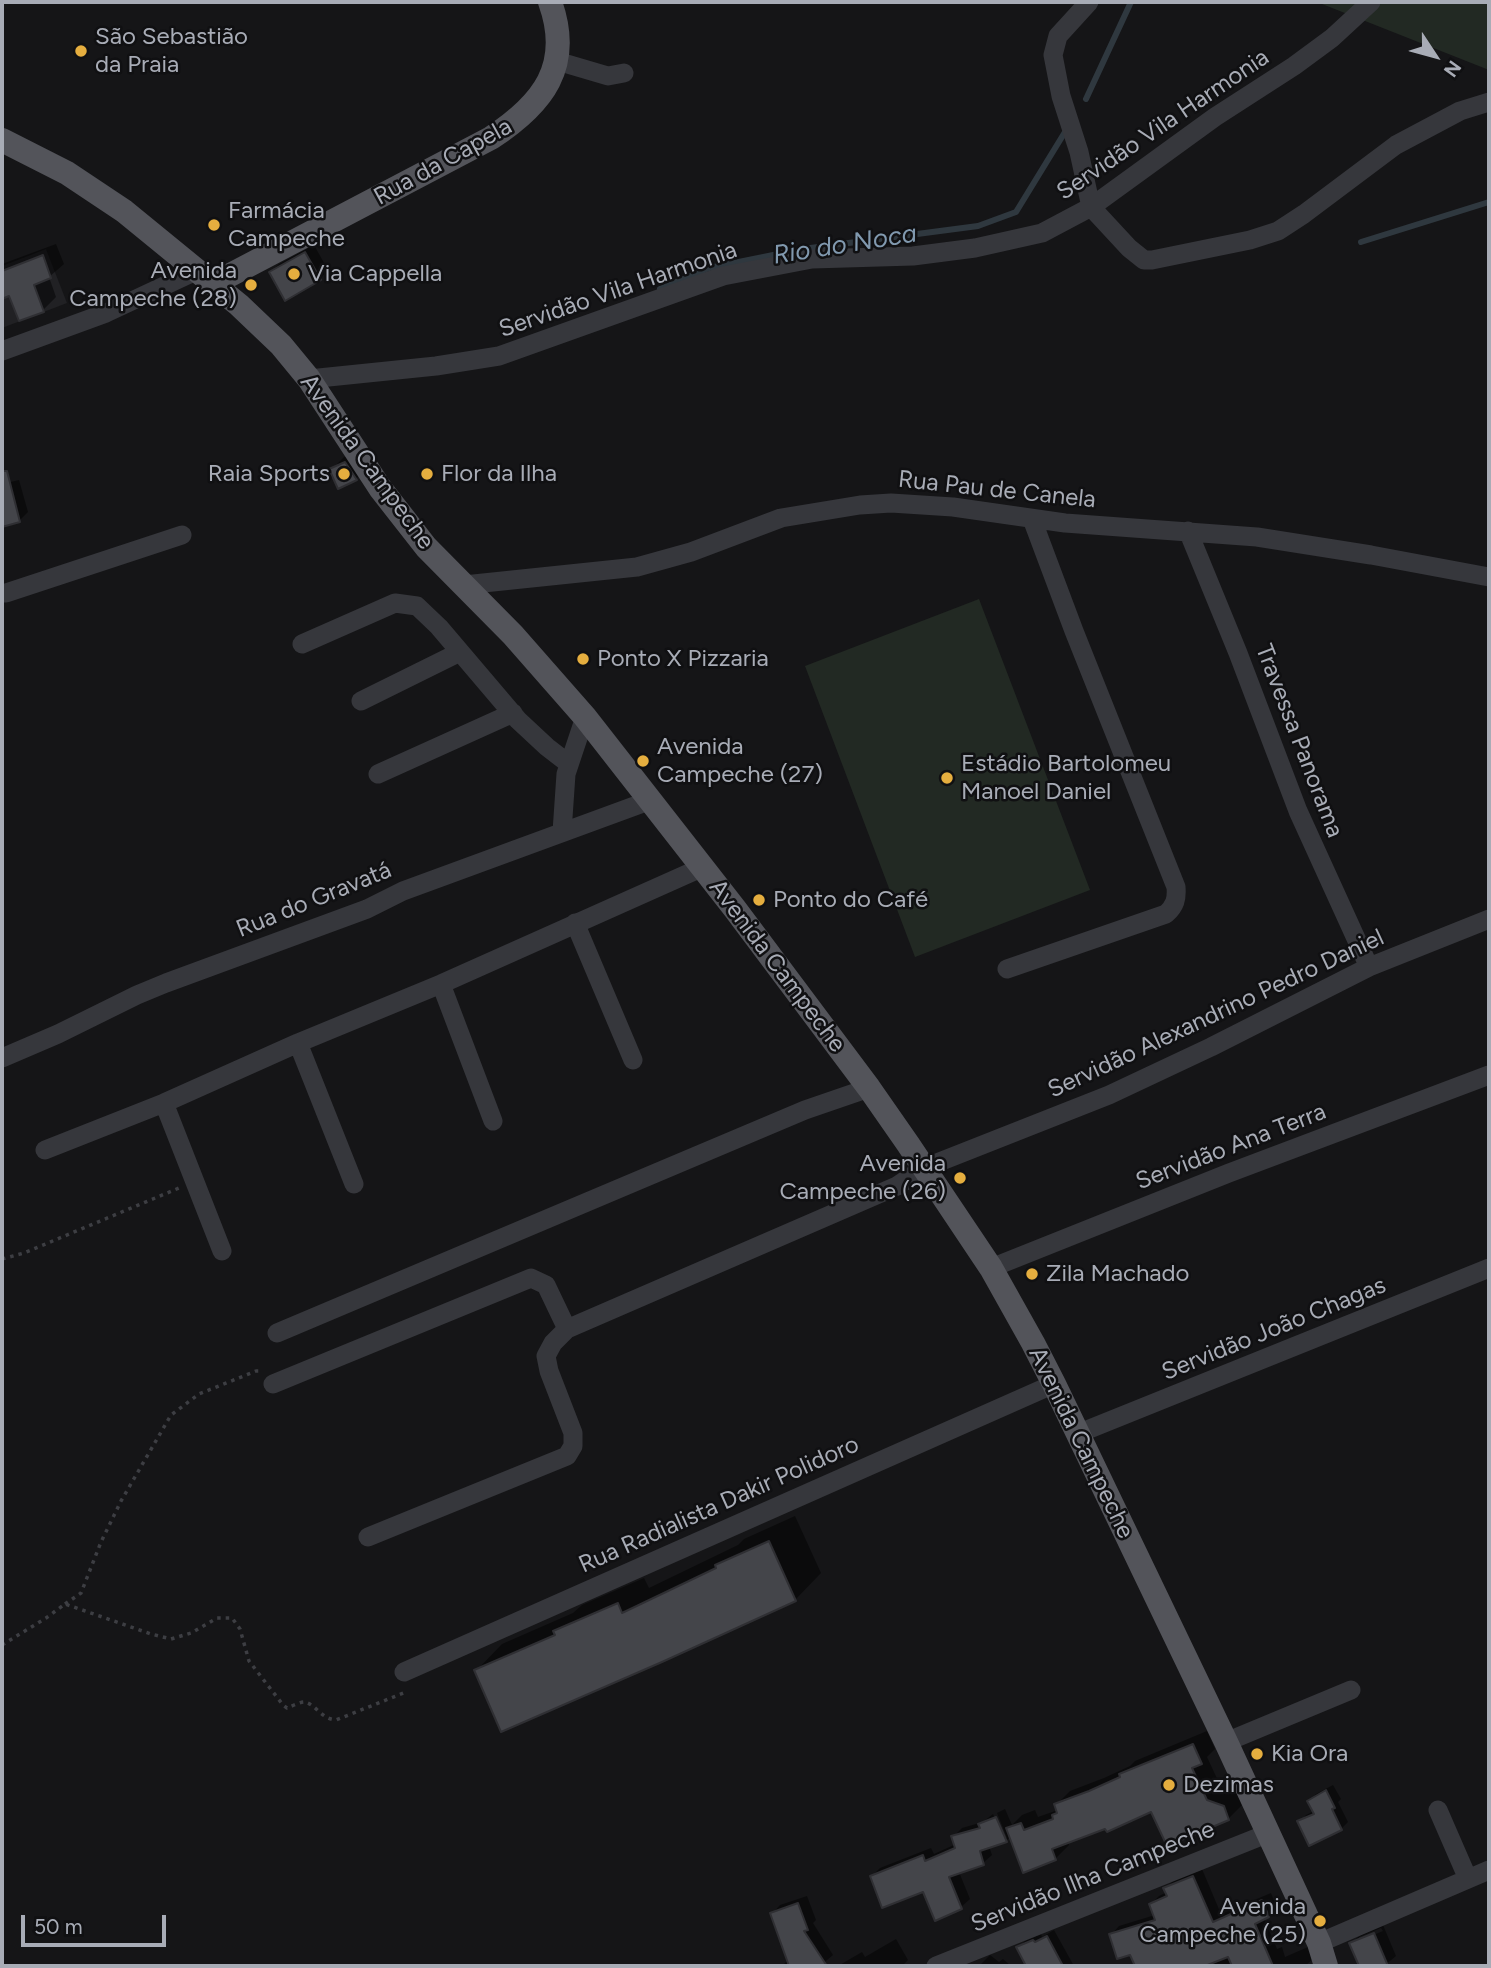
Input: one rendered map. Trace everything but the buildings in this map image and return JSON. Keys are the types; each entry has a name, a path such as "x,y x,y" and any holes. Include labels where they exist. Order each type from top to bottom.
{"main road":[{"name":"Rua da Capela","path":"204,278 491,138 513,124 542,95 552,77 559,45 556,4"},
{"name":"Avenida Campeche","path":"2,140 94,189 124,211 239,305 281,345 309,379 380,488 426,547 545,670 586,717 869,1088 991,1268 1054,1384 1269,1833 1319,1943 1326,1966"}],"street":[{"path":"1089,2 1058,36 1053,55 1061,96 1079,152 1091,207 1143,260 1250,240 1278,231 1396,145 1460,111 1489,102"},
{"name":"Servidão Vila Harmonia","path":"309,379 479,361 723,276 812,259 913,256 1002,243 1042,233 1091,207 1192,133 1294,66 1332,38 1371,2"},
{"path":"557,61 608,76 624,74"},
{"name":"Rua da Capela","path":"2,351 204,278"},
{"name":"Rua Pau de Canela","path":"464,585 637,567 691,552 781,518 860,505 891,503 953,507 1065,523 1297,542 1489,577"},
{"path":"1007,969 1166,915 1174,907 1177,897 1176,887 1032,519"},
{"name":"Travessa Panorama","path":"1188,531 1298,811 1368,967"},
{"path":"2,593 183,535"},
{"path":"302,644 395,603 417,607 439,628 513,713 547,747 569,764"},
{"path":"360,701 460,652"},
{"path":"378,774 513,713"},
{"path":"562,832 566,774 586,717"},
{"name":"Rua do Gravatá","path":"2,1058 146,991 367,909 403,891 651,800"},
{"path":"45,1150 164,1103 298,1043 441,984 703,867"},
{"name":"Servidão Alexandrino Pedro Daniel","path":"567,1329 897,1186 924,1168 1120,1090 1368,967 1489,919"},
{"path":"575,923 633,1060"},
{"path":"441,984 493,1121"},
{"path":"298,1043 355,1184"},
{"name":"Servidão Ana Terra","path":"991,1268 1229,1173 1489,1075"},
{"path":"277,1333 806,1110 869,1088"},
{"path":"164,1103 222,1251"},
{"name":"Servidão João Chagas","path":"1077,1434 1489,1268"},
{"path":"277,1382 531,1278 546,1284 567,1329 553,1343 546,1356 549,1371 573,1433 573,1446 567,1455 368,1536"},
{"name":"Rua Radialista Dakir Polidoro","path":"404,1671 1054,1384"},
{"path":"1226,1742 1351,1690"},
{"path":"1438,1810 1468,1879"},
{"name":"Servidão Ilha Campeche","path":"936,1966 1269,1833"},
{"path":"1319,1943 1489,1870"}],"path":[{"path":"2,1259 24,1253 194,1182"},
{"path":"2,1645 81,1593 121,1501 171,1415 199,1394 256,1371 266,1372 277,1382"},
{"path":"65,1604 171,1639 191,1633 217,1618 232,1618 240,1629 249,1661 282,1706 287,1708 307,1703 328,1719 336,1720 412,1690 404,1671"}],"shaded area":[{"path":"1317,2 1489,2 1489,70"},
{"path":"46,249 67,303 2,328 2,266"},
{"name":"Estádio Bartolomeu Manoel Daniel","path":"979,599 1090,890 915,957 805,666"}],"waterway":[{"name":"Rio do Noca","path":"1086,99 1131,2"},
{"name":"Rio do Noca","path":"660,289 709,268 803,249 978,226 1016,212 1065,132"},
{"path":"1361,242 1489,202"}],"place":[{"name":"São Sebastião da Praia","path":"81,51"},
{"name":"Farmácia Campeche","path":"214,225"},
{"name":"Via Cappella","path":"294,274"},
{"name":"Avenida Campeche (28)","path":"251,285"},
{"name":"Raia Sports","path":"344,474"},
{"name":"Flor da Ilha","path":"427,474"},
{"name":"Ponto X Pizzaria","path":"583,659"},
{"name":"Avenida Campeche (27)","path":"643,761"},
{"name":"Estádio Bartolomeu Manoel Daniel","path":"947,778"},
{"name":"Ponto do Café","path":"759,900"},
{"name":"Avenida Campeche (26)","path":"960,1178"},
{"name":"Zila Machado","path":"1032,1274"},
{"name":"Kia Ora","path":"1257,1754"},
{"name":"Dezimas","path":"1169,1785"},
{"name":"Avenida Campeche (25)","path":"1320,1921"}]}
